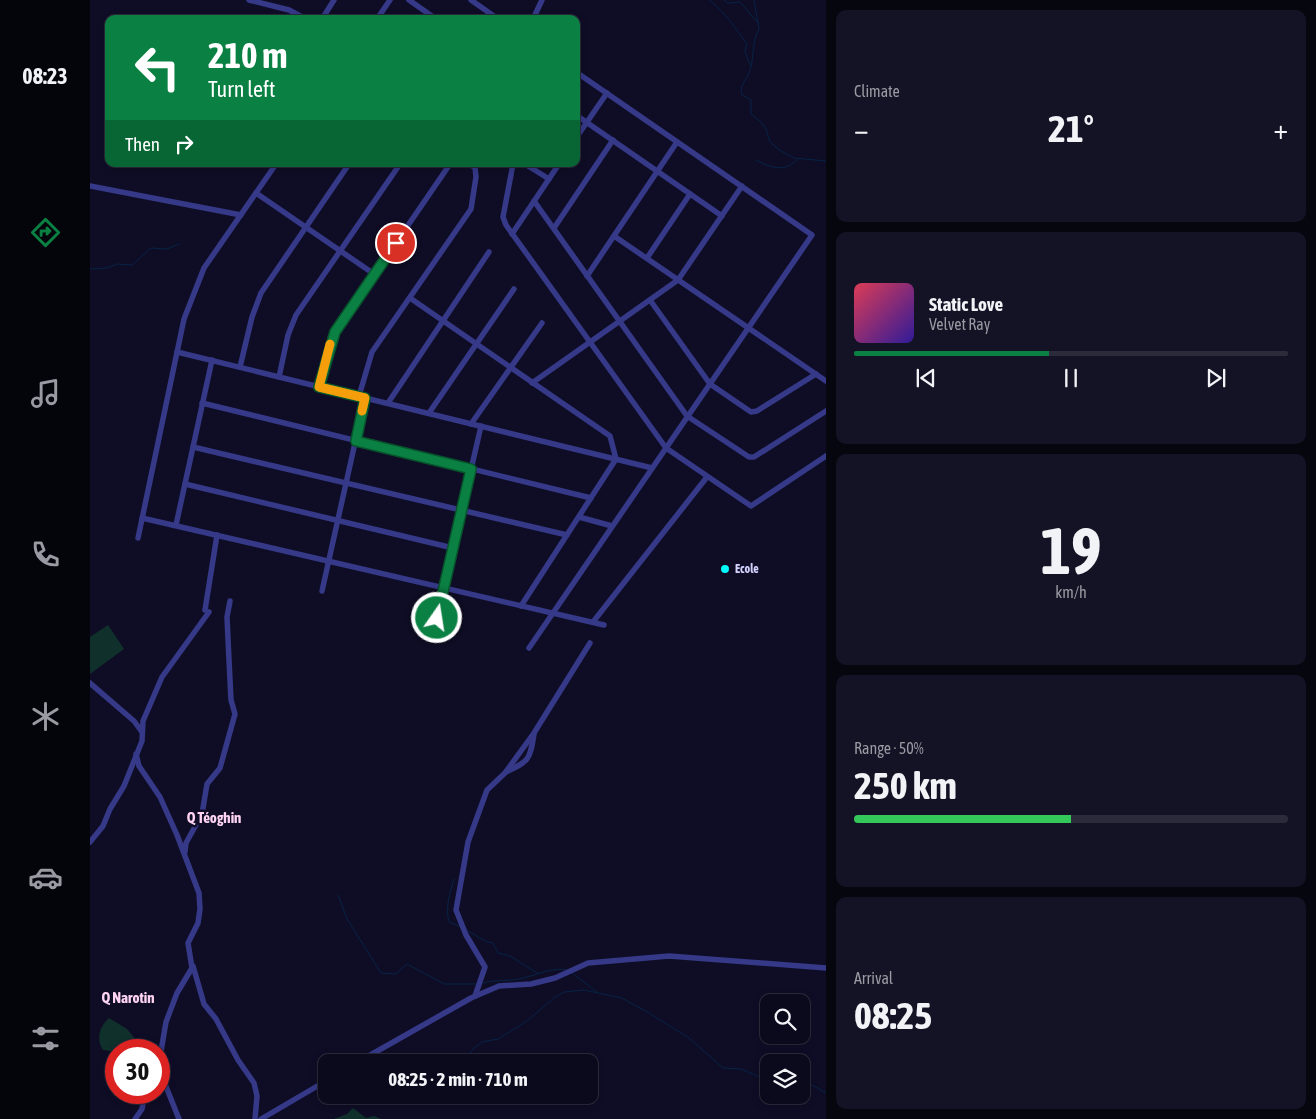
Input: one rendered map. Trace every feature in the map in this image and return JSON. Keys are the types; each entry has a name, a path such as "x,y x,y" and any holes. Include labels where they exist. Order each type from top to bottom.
{"street":[{"path":"249,0 289,10 298,15"},
{"path":"325,15 334,0"},
{"path":"380,15 390,0"},
{"path":"409,0 430,15"},
{"path":"471,0 492,15"},
{"path":"535,15 542,0"},
{"path":"529,648 812,235 580,75"},
{"path":"580,132 607,93"},
{"path":"580,118 722,216"},
{"path":"554,228 613,140"},
{"path":"587,276 677,142"},
{"path":"138,538 184,318 193,293 204,268 274,167"},
{"path":"240,367 252,317 261,293 347,167"},
{"path":"279,377 288,335 296,314 398,167"},
{"path":"319,387 335,332 448,167"},
{"path":"322,591 356,441 362,397 372,352 470,209 476,176 475,167"},
{"path":"512,167 503,217 506,225 666,448 751,506 826,456"},
{"path":"530,167 549,179"},
{"path":"512,234 557,167"},
{"path":"90,186 241,215"},
{"path":"532,383 678,280 742,186"},
{"path":"256,193 374,274"},
{"path":"646,258 690,194"},
{"path":"534,201 687,416 748,457 754,457 826,411"},
{"path":"614,236 826,381"},
{"path":"388,404 489,252"},
{"path":"429,413 514,288"},
{"path":"410,298 610,436 616,459 521,606"},
{"path":"650,300 710,384 751,412 757,411 816,374"},
{"path":"471,424 542,323"},
{"path":"177,352 652,468"},
{"path":"176,525 212,360"},
{"path":"202,403 591,498"},
{"path":"437,618 481,426"},
{"path":"193,447 567,535"},
{"path":"593,622 707,477"},
{"path":"184,484 453,548"},
{"path":"579,517 612,526"},
{"path":"142,518 604,625"},
{"path":"90,842 103,826 112,804 120,794 143,734 143,721 162,677 207,611 218,535"},
{"path":"184,854 186,843 202,814 207,784 220,768 235,714 230,700 228,660 227,617 230,601"},
{"path":"475,996 485,967 459,920 456,910 468,842 487,790 504,773 534,733 570,680 582,652 590,644"},
{"path":"90,683 138,725 143,734"},
{"path":"504,773 525,762 532,750 534,733"},
{"path":"136,754 139,766 160,797 198,893 200,909 198,923 188,943 192,963 204,1004 216,1018 238,1060 254,1083 257,1096 255,1119"},
{"path":"372,1054 475,996 498,986 531,984 554,978 588,963 668,956 826,968"},
{"path":"163,1039 166,1022 177,993 191,972 192,963"},
{"path":"261,1119 318,1085"},
{"path":"170,1095 180,1119"},
{"path":"135,1119 143,1104"}],"green space":[{"path":"108,625 124,649 90,674 90,637"},
{"path":"109,1018 127,1029 135,1039 105,1039 105,1050 103,1050 99,1037 103,1025"},
{"path":"353,1108 366,1118 374,1116 381,1119 334,1119 347,1114"}],"waterway":[{"path":"709,0 725,15 747,44 745,51 750,65"},
{"path":"724,0 728,3 740,2 758,23"},
{"path":"754,0 759,29 755,40 751,67 742,86 742,95 751,100 751,114 766,129 770,142 781,151 794,158 826,161"},
{"path":"756,160 773,167 783,168 798,159"},
{"path":"90,269 107,268 117,264 132,265 151,248 167,249 179,244"},
{"path":"454,879 448,900 448,917 449,922 461,927"},
{"path":"338,895 347,919 381,973 396,974 407,964 444,984 477,984"},
{"path":"466,930 487,942 493,943 498,953 510,956 537,973"},
{"path":"483,983 518,979 561,969 567,970"},
{"path":"572,973 597,992"},
{"path":"469,1054 482,1042 498,1039 527,1021 555,997 564,992 584,990 622,998 689,1038 723,1068 741,1069 760,1077"},
{"path":"810,1084 826,1093"}],"slow traffic":[{"path":"330,344 319,387 365,398 362,411"}],"place":[{"name":"Ecole","path":"725,569"}],"district":[{"name":"Q Téoghin","path":"214,817"},
{"name":"Q Narotin","path":"128,997"}],"route":[{"path":"396,243 335,332 329,347 319,387 365,398 356,441 471,469 437,618"}]}
